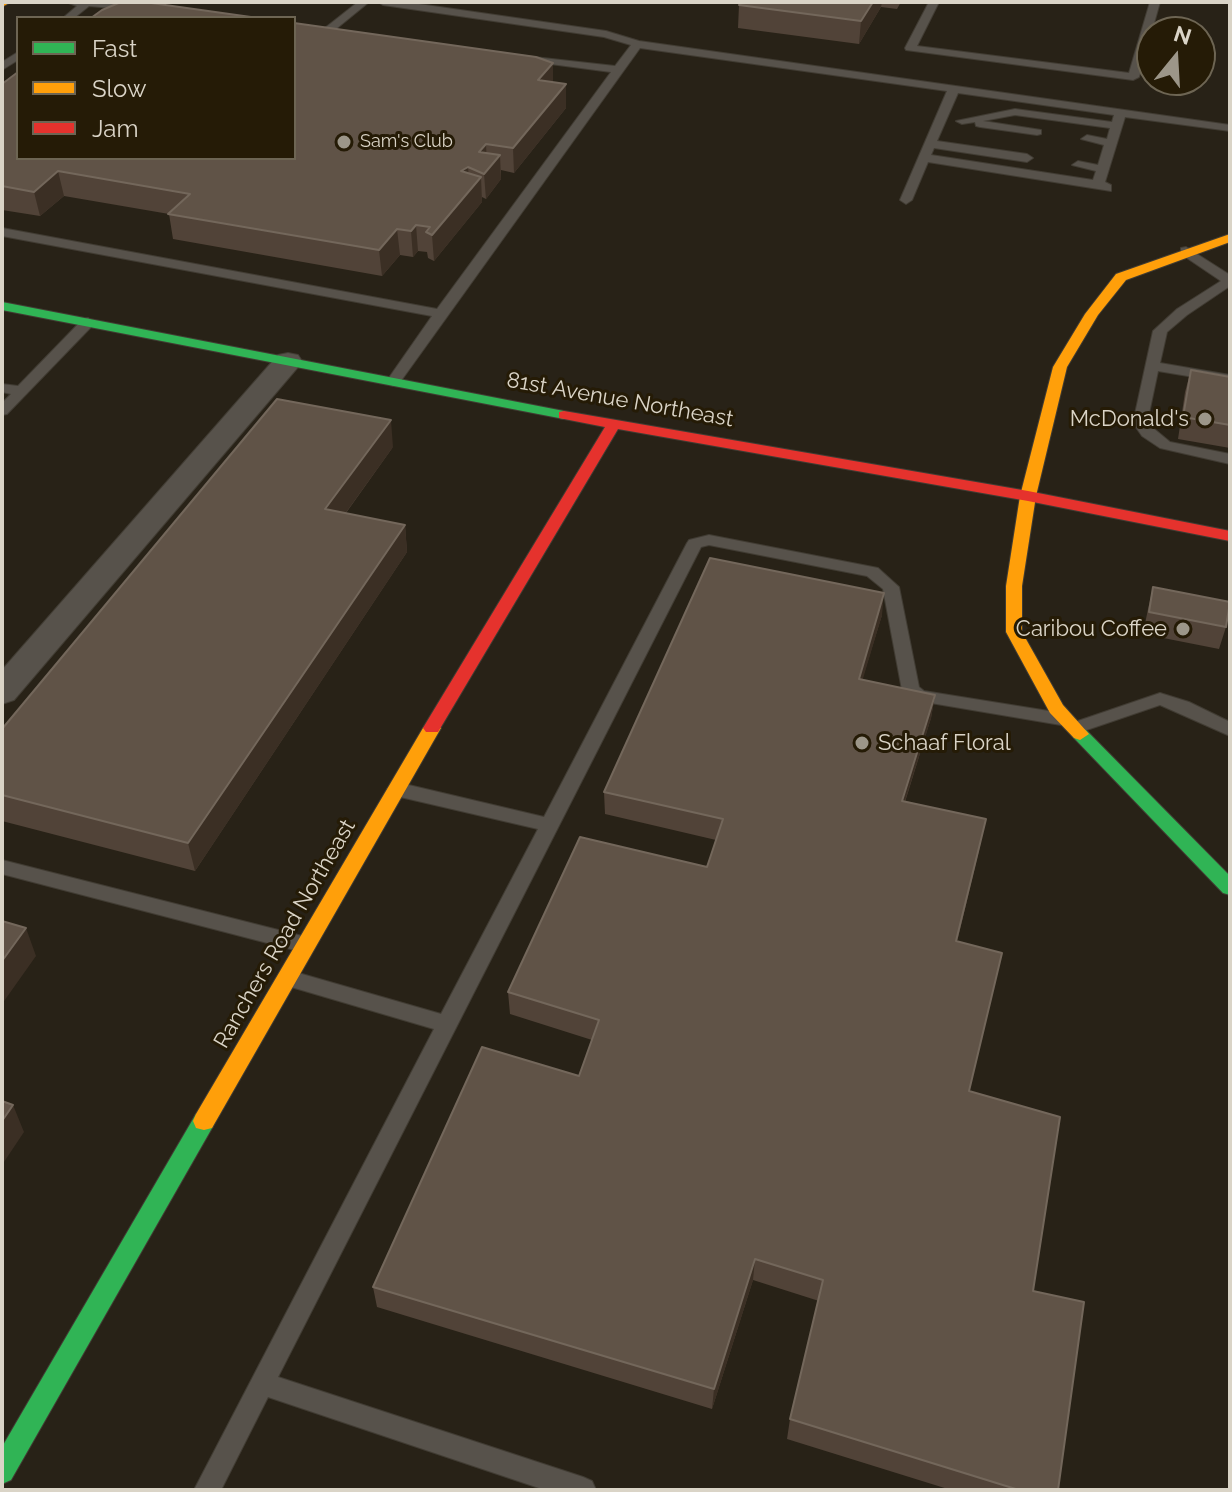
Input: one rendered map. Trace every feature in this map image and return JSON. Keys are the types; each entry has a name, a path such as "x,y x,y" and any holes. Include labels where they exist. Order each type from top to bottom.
{"street":[{"path":"1230,238 1186,251 1121,277 1092,314 1060,367 1028,496 1014,586 1014,632 1056,709 1211,856 1230,888"},
{"name":"81st Avenue Northeast","path":"2,306 613,425 1028,496 1230,536"},
{"path":"2,692 288,361"},
{"name":"Ranchers Road Northeast","path":"2,1471 396,789 613,425"}],"lane":[{"path":"71,2 155,9"},
{"path":"327,31 364,2"},
{"path":"383,2 606,34 637,44 1230,128"},
{"path":"934,2 910,48 1133,77 1155,2"},
{"path":"71,16 87,3"},
{"path":"296,27 343,33"},
{"path":"393,382 637,44"},
{"path":"511,55 618,70"},
{"path":"906,200 954,89"},
{"path":"962,121 1015,112 1117,126"},
{"path":"925,158 1102,186 1103,169 1121,113"},
{"path":"942,119 1037,132"},
{"path":"1087,139 1112,143"},
{"path":"931,144 1027,158"},
{"path":"1078,165 1103,169"},
{"path":"2,232 440,314"},
{"path":"1186,251 1230,281 1182,312 1160,331 1140,423 1147,433 1165,445 1230,459"},
{"path":"2,411 88,322"},
{"path":"1153,366 1230,379"},
{"path":"2,388 22,391"},
{"path":"207,1490 695,543 709,540 872,572 891,587 911,690 919,696 1071,724 1160,699 1183,706 1230,730"},
{"path":"396,789 550,825"},
{"path":"2,867 306,945"},
{"path":"287,978 447,1024"},
{"path":"262,1383 583,1490"}],"building":[{"path":"121,2 144,2 244,16 94,16"},
{"path":"741,2 873,2 861,21 739,5"},
{"path":"296,23 536,57 553,63 538,80 566,84 513,148 486,144 479,152 500,155 484,174 468,167 461,171 481,177 432,235 426,232 430,227 416,225 411,231 397,229 379,250 168,214 190,194 58,171 34,192 2,186 2,84 16,74 16,160 296,160"},
{"path":"1191,370 1230,377 1230,425 1183,417"},
{"path":"277,399 391,420 325,509 405,525 188,843 2,795 2,729"},
{"path":"710,558 884,593 859,679 935,695 902,801 986,819 956,941 1002,953 969,1091 1060,1117 1033,1291 1084,1302 1058,1490 1019,1490 790,1419 823,1280 755,1259 714,1389 373,1287 482,1047 579,1076 599,1020 508,992 580,837 707,867 723,819 604,792"},
{"path":"1153,587 1230,602 1226,627 1149,612"},
{"path":"2,921 26,928 2,961"},
{"path":"2,1101 13,1105 2,1121"}],"traffic: fast":[{"path":"2,306 564,415"},
{"path":"1080,734 1230,888"},
{"path":"2,1471 204,1121"}],"traffic: slow":[{"path":"2,4 6,2"},
{"path":"1080,734 1056,709 1014,632 1014,586 1028,496 1060,367 1092,314 1121,277 1230,238"},
{"path":"204,1121 432,728"}],"traffic: jam":[{"path":"564,415 1028,496 1230,536"},
{"path":"432,728 613,425"}],"place":[{"name":"Sam's Club","path":"344,142"},
{"name":"McDonald's","path":"1205,419"},
{"name":"Caribou Coffee","path":"1183,629"},
{"name":"Schaaf Floral","path":"862,743"}]}
